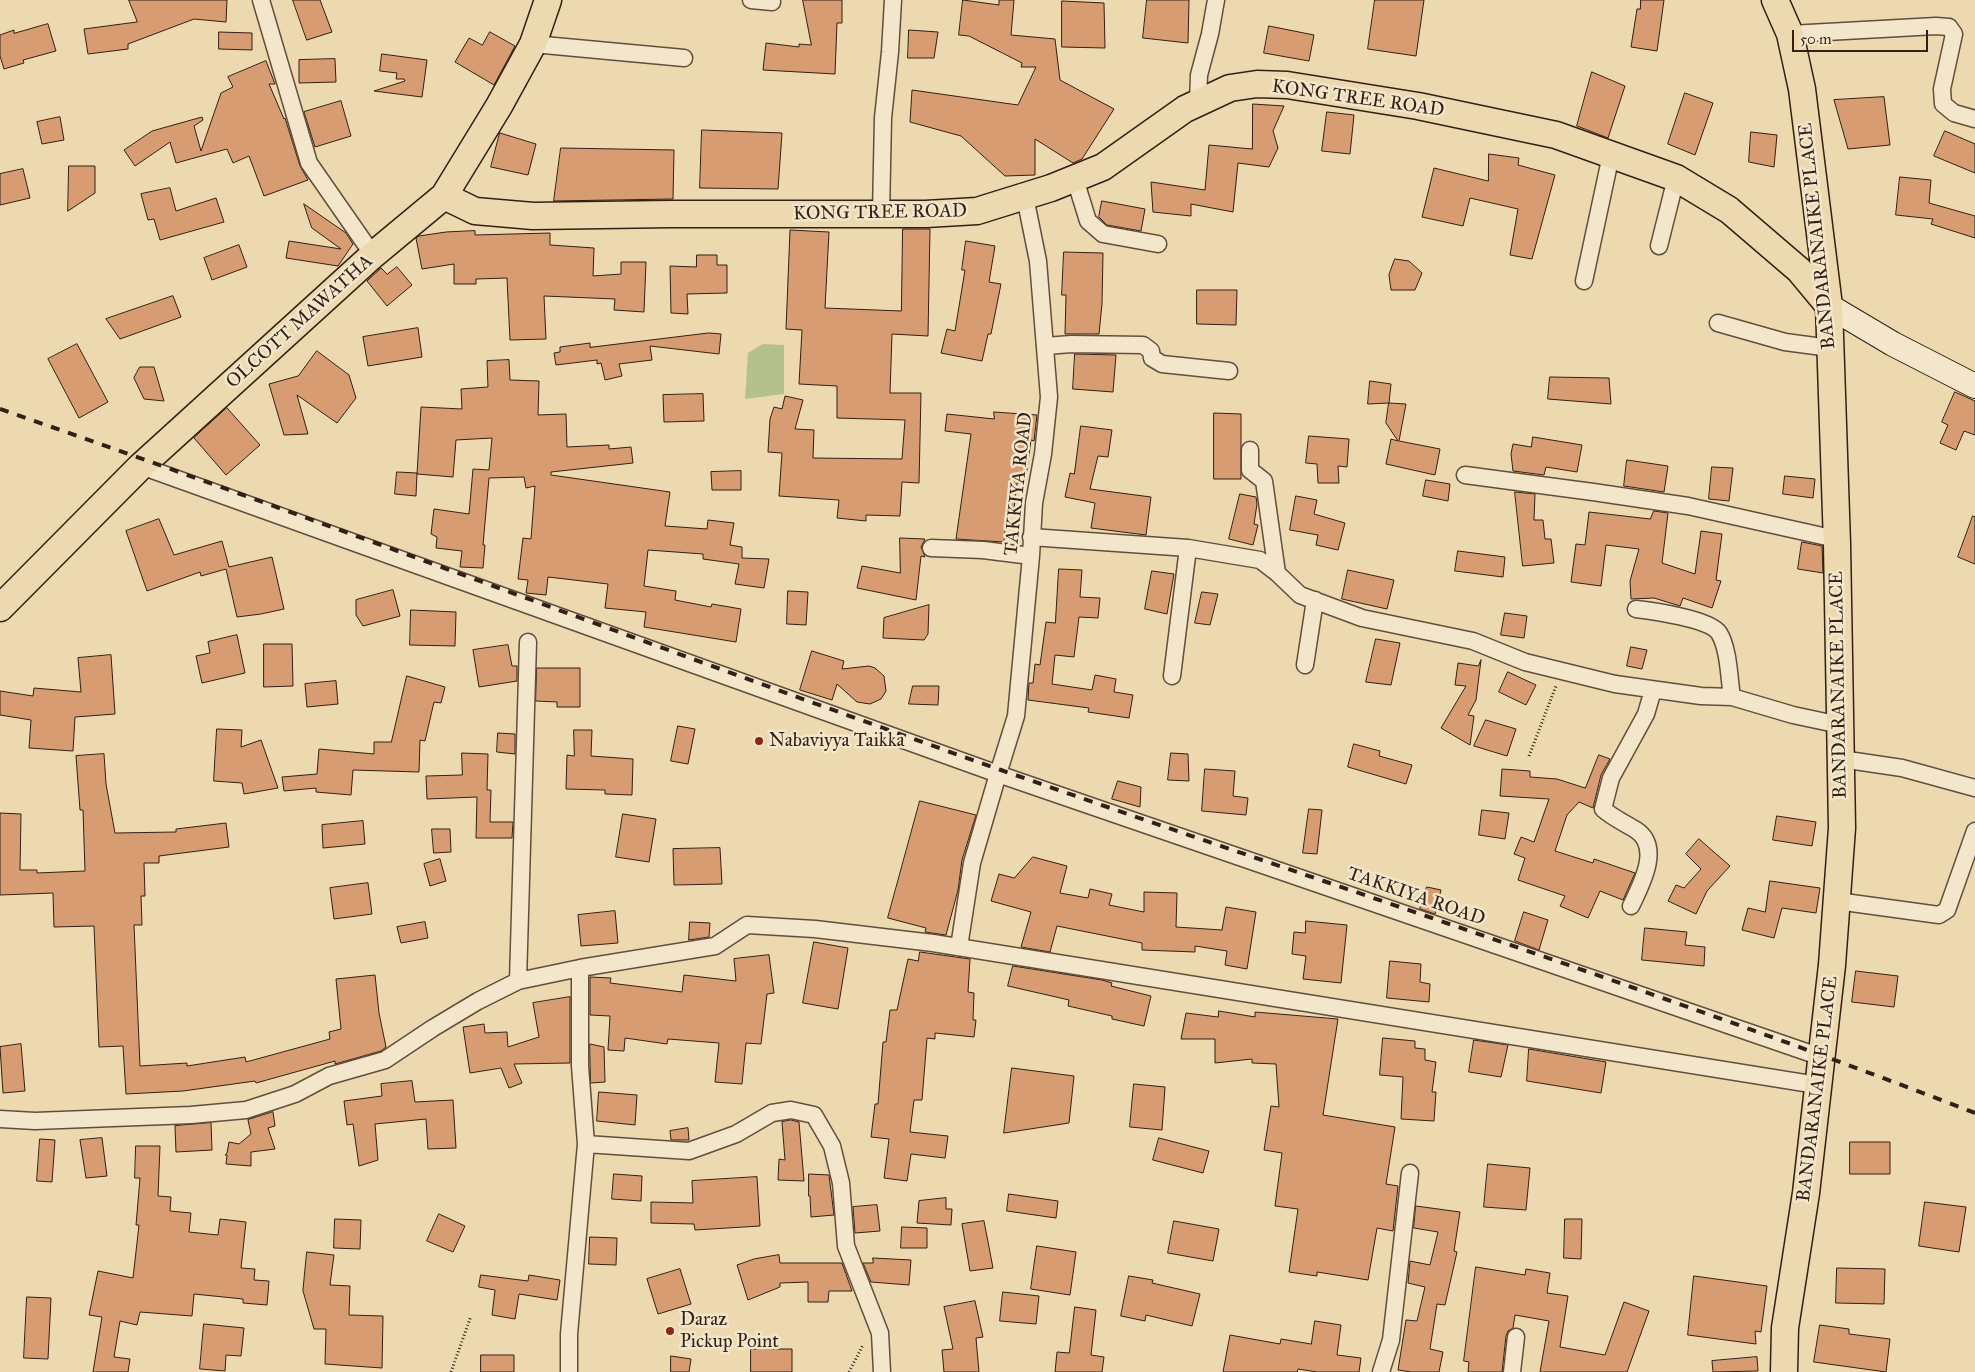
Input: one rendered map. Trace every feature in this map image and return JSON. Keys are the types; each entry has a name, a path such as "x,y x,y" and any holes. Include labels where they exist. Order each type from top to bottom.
{"main road":[{"name":"OLCOTT MAWATHA","path":"0,608 141,466 373,255 444,196 500,106 533,44 548,0"},
{"name":"BANDARANAIKE PLACE","path":"1775,0 1790,34 1802,89 1829,306 1842,828 1832,965 1806,1193 1785,1328 1784,1372"},
{"name":"KONG TREE ROAD","path":"444,196 475,211 534,216 926,214 977,211 1025,197 1103,167 1185,109 1230,88 1257,84 1287,85 1418,106 1556,134 1676,178 1729,210 1799,270 1829,306"},
{"path":"1829,306 1893,344 1975,386"}],"street":[{"path":"261,0 309,163 373,255"},
{"path":"751,0 772,2"},
{"path":"881,213 883,118 893,0"},
{"path":"1198,103 1199,75 1210,34 1216,0"},
{"path":"1790,34 1936,26 1949,28 1954,34 1942,89 1943,104 1954,113 1975,119"},
{"path":"533,44 684,58"},
{"path":"1584,281 1611,154"},
{"path":"1659,246 1676,178"},
{"path":"1075,179 1088,221 1104,234 1158,244"},
{"name":"TAKKIYA ROAD","path":"959,947 972,863 1016,716 1034,503 1043,454 1049,398 1038,261 1025,197"},
{"path":"1718,323 1785,342 1830,348"},
{"path":"1046,346 1143,345 1151,351 1152,358 1162,364 1229,371"},
{"path":"1250,450 1250,470 1264,481 1277,573"},
{"path":"141,466 998,774"},
{"path":"1465,476 1688,506 1836,539"},
{"path":"1031,537 1188,548 1260,560 1300,595 1362,618 1473,641 1525,662 1561,672 1653,690 1701,696 1732,697 1800,717 1840,726"},
{"path":"931,548 983,550 1031,556"},
{"path":"1172,676 1188,548"},
{"path":"1305,665 1314,600"},
{"path":"1636,609 1708,624 1718,631 1724,644 1732,697"},
{"path":"518,981 528,642"},
{"path":"1631,906 1644,878 1649,853 1647,841 1638,831 1603,809 1611,778 1646,714 1653,690"},
{"path":"1840,759 1902,768 1975,788"},
{"name":"TAKKIYA ROAD","path":"998,774 1820,1057"},
{"path":"1837,902 1938,915 1947,910 1975,831"},
{"path":"0,1119 35,1121 190,1115 246,1110 296,1094 329,1076 385,1060 478,1001 518,981 580,968 715,946 747,925 815,929 959,947 1818,1085"},
{"path":"570,1372 570,1334 586,1144 580,1066 580,968"},
{"path":"586,1144 690,1151 736,1134 772,1113 791,1110 814,1115 832,1146 841,1183 846,1246 880,1333 882,1372"},
{"path":"1381,1372 1391,1340 1410,1173"},
{"path":"1512,1372 1516,1337"}],"path":[{"path":"1529,756 1561,672"},
{"path":"451,1372 471,1316"}],"green space":[{"path":"763,344 784,345 784,394 745,399 748,353"}],"building":[{"path":"129,0 227,0 226,22 194,19 128,44 128,49 88,54 84,29 137,22"},
{"path":"293,0 320,0 332,32 307,40"},
{"path":"803,0 842,0 842,23 837,23 835,74 763,70 766,43 799,47 799,44 811,45"},
{"path":"963,0 999,5 999,0 1014,0 1011,35 1055,39 1060,80 1114,109 1082,159 1073,163 1035,139 1035,175 1005,176 961,136 910,122 912,90 1018,105 1036,67 1021,67 1022,63 969,36 959,35"},
{"path":"1147,0 1189,0 1188,43 1143,38"},
{"path":"1375,0 1424,0 1416,56 1368,49"},
{"path":"1641,0 1664,0 1657,51 1631,47 1637,9 1640,9"},
{"path":"1062,1 1104,3 1105,48 1062,47"},
{"path":"48,24 56,51 23,60 24,63 4,69 0,56 0,35 14,30 14,33"},
{"path":"1269,26 1314,35 1309,61 1264,53"},
{"path":"909,30 938,32 934,58 908,58"},
{"path":"219,32 252,33 252,50 219,49"},
{"path":"490,32 515,46 494,85 455,62 469,38 482,45"},
{"path":"382,54 427,60 422,97 374,91 405,81 404,79 396,79 397,73 380,71"},
{"path":"335,59 336,82 299,83 299,60"},
{"path":"266,61 275,84 269,84 285,118 300,166 308,180 264,196 249,156 233,163 227,149 176,163 170,142 135,166 124,150 152,131 202,117 203,120 194,126 201,151 221,93 233,87 228,77"},
{"path":"1592,72 1625,86 1608,138 1577,126"},
{"path":"1685,93 1713,103 1695,155 1668,144"},
{"path":"1884,97 1890,145 1848,149 1834,100"},
{"path":"341,101 351,136 315,147 304,112"},
{"path":"1253,104 1284,106 1273,131 1278,148 1269,167 1238,163 1233,212 1191,204 1191,216 1153,212 1151,182 1205,190 1209,145 1252,149"},
{"path":"1327,112 1354,115 1350,154 1322,151"},
{"path":"60,117 64,140 42,144 37,122"},
{"path":"702,130 782,133 778,189 700,188"},
{"path":"1945,131 1975,144 1975,173 1934,156"},
{"path":"1751,132 1777,135 1774,167 1749,162"},
{"path":"500,133 536,144 528,175 491,167"},
{"path":"561,148 674,150 673,199 554,201"},
{"path":"1489,154 1519,158 1518,165 1555,175 1532,259 1510,255 1518,209 1470,198 1463,226 1422,217 1434,168 1488,181"},
{"path":"69,166 95,166 95,193 68,211"},
{"path":"23,169 30,198 0,205 0,174"},
{"path":"1900,177 1931,180 1929,203 1975,216 1975,238 1931,224 1933,219 1896,215"},
{"path":"170,188 176,211 216,198 224,222 160,240 154,219 148,220 141,194"},
{"path":"1102,201 1145,209 1141,231 1107,225 1099,217"},
{"path":"304,204 346,233 353,244 338,266 286,258 289,241 341,249 312,228"},
{"path":"903,229 930,229 928,336 892,334 890,393 921,393 919,483 902,482 900,516 866,515 866,521 837,518 839,500 779,496 782,453 768,452 770,419 774,407 782,409 785,396 803,400 795,429 814,430 813,458 902,459 905,420 837,418 837,386 799,384 802,330 786,329 790,230 829,232 825,308 901,311"},
{"path":"475,231 475,235 550,233 550,245 594,248 593,276 621,274 621,262 646,262 644,312 614,310 615,299 544,296 546,339 510,340 507,278 476,279 476,284 454,284 454,264 422,269 416,238 446,232"},
{"path":"966,241 995,246 989,282 1001,284 991,334 988,334 982,361 941,353 947,329 955,331 965,270 962,270"},
{"path":"239,245 247,267 212,280 204,258"},
{"path":"1064,252 1103,253 1102,304 1099,334 1065,334 1066,295 1062,295"},
{"path":"697,255 717,255 717,265 727,265 727,293 687,294 688,314 671,313 670,266 696,267"},
{"path":"1395,259 1409,261 1422,273 1415,290 1391,290 1389,275"},
{"path":"397,267 412,285 387,306 367,281 381,268 387,274"},
{"path":"1197,290 1237,290 1236,325 1197,324"},
{"path":"173,296 181,317 120,339 106,319"},
{"path":"418,328 422,357 368,366 363,337"},
{"path":"709,333 721,334 719,354 650,346 652,360 619,364 622,376 605,380 601,363 597,364 597,360 556,365 554,353 560,352 560,347 590,343 590,347"},
{"path":"77,344 108,402 79,418 48,359"},
{"path":"317,351 349,375 356,398 337,423 297,395 308,434 284,435 269,384 298,376"},
{"path":"1075,354 1116,355 1113,392 1073,389"},
{"path":"509,360 510,380 539,381 538,415 566,414 567,447 609,445 609,449 631,447 633,463 551,472 551,475 670,492 665,526 707,529 708,520 734,523 730,545 742,547 742,558 769,559 764,588 735,584 739,564 703,559 703,554 648,550 644,586 676,591 675,600 711,607 712,604 741,609 736,642 644,627 646,612 605,608 608,584 548,577 546,595 526,593 528,580 518,579 523,538 531,539 535,486 526,488 524,477 489,478 483,545 485,545 483,568 460,567 462,551 436,548 437,537 431,534 434,509 469,514 473,469 489,470 492,438 456,440 453,477 417,474 421,407 462,409 461,389 488,387 487,361"},
{"path":"140,367 154,367 164,401 144,399 134,378"},
{"path":"1550,377 1609,378 1611,404 1548,399"},
{"path":"1370,381 1391,384 1389,403 1368,404"},
{"path":"1955,392 1975,401 1975,435 1964,431 1956,450 1940,443 1948,425 1942,422"},
{"path":"703,394 704,421 664,422 663,395"},
{"path":"1389,403 1406,404 1399,441 1440,449 1435,475 1386,464 1391,439 1398,441 1386,423"},
{"path":"227,408 260,445 226,475 194,438"},
{"path":"994,412 1037,415 1034,441 1031,440 1025,484 1017,483 1014,509 1007,508 1004,542 956,539 971,434 945,431 947,414 994,419"},
{"path":"1214,413 1241,414 1241,479 1214,479"},
{"path":"1081,426 1112,430 1108,457 1098,456 1090,489 1151,497 1146,535 1091,528 1095,503 1065,497 1070,473 1074,474"},
{"path":"1309,436 1349,439 1347,467 1338,466 1339,483 1318,483 1317,464 1306,463"},
{"path":"1533,437 1582,445 1577,472 1546,467 1544,475 1513,471 1511,454 1513,444 1531,447"},
{"path":"1627,460 1668,466 1664,492 1624,486"},
{"path":"1712,467 1733,468 1729,501 1709,499"},
{"path":"741,471 741,490 712,490 711,472"},
{"path":"397,472 417,473 416,496 395,494"},
{"path":"1785,476 1815,479 1813,498 1783,494"},
{"path":"1426,480 1450,484 1448,501 1423,496"},
{"path":"1515,492 1535,494 1534,520 1543,520 1545,539 1551,539 1554,563 1523,566"},
{"path":"1240,494 1256,497 1257,504 1254,524 1258,525 1253,545 1229,539"},
{"path":"1296,496 1317,500 1314,514 1345,523 1338,550 1316,545 1318,535 1290,530"},
{"path":"1654,511 1668,513 1662,563 1695,574 1701,531 1722,534 1716,580 1721,581 1712,608 1683,598 1680,606 1654,598 1631,599 1630,581 1639,549 1606,545 1601,586 1571,582 1576,544 1585,545 1589,512 1650,519"},
{"path":"1973,516 1975,517 1975,564 1958,557"},
{"path":"159,519 174,555 222,541 229,567 272,557 284,609 237,617 226,569 201,576 200,572 147,591 126,531"},
{"path":"900,538 925,539 921,547 925,557 921,556 916,600 857,588 862,566 900,573"},
{"path":"1802,542 1822,546 1823,573 1798,569"},
{"path":"1458,551 1505,557 1503,577 1455,571"},
{"path":"1059,569 1082,570 1080,597 1100,598 1098,618 1079,617 1074,657 1055,655 1052,684 1092,690 1095,675 1116,679 1114,692 1133,695 1129,718 1088,712 1089,708 1028,700 1029,683 1033,683 1035,664 1040,665 1046,622 1055,623"},
{"path":"1348,570 1394,580 1387,609 1342,599"},
{"path":"1152,571 1174,574 1167,614 1145,609"},
{"path":"393,590 400,616 363,626 356,615 356,600"},
{"path":"788,591 808,592 806,625 787,624"},
{"path":"1202,592 1218,594 1210,625 1195,623"},
{"path":"929,605 928,634 924,640 883,638 884,618"},
{"path":"411,610 456,612 455,646 410,645"},
{"path":"1505,613 1527,616 1524,638 1501,635"},
{"path":"237,635 245,673 202,683 196,656 210,653 208,642"},
{"path":"1376,639 1400,643 1391,685 1366,682"},
{"path":"264,644 292,644 293,686 264,687"},
{"path":"508,645 512,666 517,666 517,681 479,687 473,650"},
{"path":"1631,647 1647,650 1642,669 1627,666"},
{"path":"812,651 844,661 842,669 869,666 875,668 884,676 886,691 881,699 870,704 857,702 837,684 832,700 800,690"},
{"path":"111,655 115,714 75,717 73,751 29,748 31,720 0,715 0,691 33,696 34,688 81,692 78,658"},
{"path":"1481,660 1476,700 1468,715 1474,716 1470,745 1441,728 1466,686 1455,685 1458,663 1478,666"},
{"path":"537,668 580,668 580,707 557,707 557,702 536,701"},
{"path":"1508,672 1536,685 1526,705 1499,692"},
{"path":"407,676 445,687 441,703 434,702 425,741 420,740 419,772 353,770 351,795 316,792 316,788 284,791 282,777 317,774 319,749 374,754 374,742 391,742"},
{"path":"336,681 338,704 307,707 305,684"},
{"path":"913,686 939,686 938,705 909,704"},
{"path":"1486,720 1516,729 1507,756 1474,746"},
{"path":"678,726 695,729 688,764 671,761"},
{"path":"217,729 242,730 241,747 261,740 278,788 244,794 242,783 214,781"},
{"path":"574,730 592,730 591,756 633,759 632,795 605,794 605,790 566,789 567,755 574,756"},
{"path":"498,733 515,734 515,754 497,752"},
{"path":"1354,744 1380,751 1379,756 1412,765 1406,784 1348,767"},
{"path":"462,753 488,754 487,790 491,790 490,822 513,822 512,838 476,838 477,797 427,799 426,776 462,775"},
{"path":"1171,753 1188,754 1189,781 1168,780"},
{"path":"104,754 106,784 115,833 176,832 176,829 226,823 229,847 159,856 159,863 144,863 145,896 141,896 142,925 134,925 140,1066 187,1063 187,1066 245,1057 246,1062 330,1039 329,1032 341,1029 336,979 375,975 379,1013 386,1047 381,1051 335,1064 335,1061 256,1083 255,1081 183,1091 126,1094 123,1046 99,1047 94,926 54,927 53,893 0,895 0,813 21,814 20,870 37,870 37,873 85,871 83,810 80,810 76,756"},
{"path":"1599,755 1610,759 1601,775 1593,808 1579,802 1567,815 1555,851 1593,863 1594,859 1635,873 1623,900 1600,891 1588,918 1560,906 1565,896 1518,880 1525,858 1514,854 1521,837 1534,842 1549,799 1500,796 1502,769 1530,771 1530,777 1557,779 1585,788"},
{"path":"1205,769 1235,771 1233,796 1248,798 1246,815 1202,811"},
{"path":"1118,781 1141,787 1140,807 1112,799"},
{"path":"920,801 976,815 962,860 958,890 946,935 925,932 926,928 888,918"},
{"path":"1309,809 1322,810 1317,854 1303,853"},
{"path":"1482,810 1509,813 1505,839 1479,835"},
{"path":"623,814 656,819 649,862 616,857"},
{"path":"1777,816 1816,822 1812,846 1773,840"},
{"path":"363,821 365,844 323,848 322,825"},
{"path":"432,829 450,829 451,852 434,853"},
{"path":"1699,839 1730,866 1707,891 1696,914 1668,901 1676,885 1684,888 1701,869 1686,854"},
{"path":"720,848 722,884 674,885 673,849"},
{"path":"1033,857 1067,866 1060,893 1088,898 1090,889 1112,894 1109,905 1144,912 1144,892 1177,893 1176,927 1222,930 1226,907 1256,912 1247,969 1225,965 1227,951 1195,946 1195,952 1142,950 1142,943 1057,926 1050,952 1021,947 1031,912 991,901 999,874 1014,878"},
{"path":"440,859 446,881 430,886 424,864"},
{"path":"1770,881 1820,888 1816,913 1782,908 1774,938 1742,930 1748,908 1765,912"},
{"path":"368,883 372,914 334,919 330,888"},
{"path":"1427,887 1441,890 1435,914 1420,909"},
{"path":"615,911 618,943 581,946 578,915"},
{"path":"1524,912 1548,920 1539,950 1515,941"},
{"path":"1306,921 1347,925 1341,983 1303,979 1306,956 1292,954 1294,932 1305,933"},
{"path":"425,922 428,938 401,943 397,927"},
{"path":"690,922 710,923 709,937 689,940"},
{"path":"1645,928 1687,932 1685,945 1705,947 1704,966 1642,960"},
{"path":"814,942 848,948 838,1009 803,1003"},
{"path":"920,952 970,959 968,992 974,993 973,1020 976,1020 974,1037 935,1033 935,1039 927,1038 922,1100 914,1100 910,1132 948,1136 945,1158 911,1154 907,1181 884,1178 889,1139 871,1137 875,1104 878,1104 883,1042 886,1042 890,1010 897,1010 908,959 918,961"},
{"path":"769,955 774,993 767,994 761,1044 746,1043 742,1084 715,1082 719,1043 668,1039 667,1044 625,1038 624,1051 608,1050 610,1016 590,1015 590,977 611,978 610,983 682,992 684,975 736,981 734,959"},
{"path":"1390,961 1421,964 1420,982 1430,984 1429,1002 1387,998"},
{"path":"1013,966 1102,980 1112,983 1111,986 1151,996 1144,1026 1112,1019 1112,1016 1068,1006 1069,1000 1008,986"},
{"path":"1856,971 1898,976 1894,1007 1852,1002"},
{"path":"570,997 570,1063 514,1064 522,1083 509,1088 501,1068 470,1073 463,1027 484,1024 485,1033 507,1032 508,1047 539,1037 533,1003"},
{"path":"1219,1011 1255,1017 1255,1012 1338,1019 1323,1115 1395,1127 1386,1184 1398,1186 1393,1231 1377,1228 1368,1280 1317,1272 1317,1276 1289,1272 1298,1209 1275,1206 1282,1153 1264,1150 1271,1106 1279,1107 1276,1064 1252,1063 1252,1059 1215,1063 1215,1039 1181,1039 1186,1013 1218,1017"},
{"path":"1383,1038 1415,1041 1415,1048 1425,1049 1425,1060 1436,1062 1432,1092 1436,1092 1434,1121 1401,1119 1403,1077 1380,1075"},
{"path":"1474,1040 1508,1045 1501,1077 1469,1072"},
{"path":"21,1044 25,1091 3,1093 0,1047"},
{"path":"590,1044 604,1047 605,1082 591,1083"},
{"path":"1529,1049 1606,1062 1601,1093 1527,1081"},
{"path":"1012,1068 1074,1076 1069,1123 1004,1133"},
{"path":"412,1081 415,1102 453,1100 456,1148 428,1149 426,1119 375,1124 378,1160 359,1166 353,1124 347,1125 344,1101 382,1096 381,1084"},
{"path":"1134,1084 1165,1087 1162,1130 1130,1127"},
{"path":"599,1092 637,1095 635,1125 597,1121"},
{"path":"273,1112 275,1126 268,1128 275,1149 251,1152 251,1166 226,1164 227,1155 225,1155 229,1142 239,1144 251,1134 248,1120"},
{"path":"791,1120 799,1122 804,1181 778,1180 779,1159 785,1160 782,1122"},
{"path":"211,1123 212,1150 176,1152 175,1126"},
{"path":"688,1128 689,1140 671,1140 670,1131"},
{"path":"102,1138 107,1176 86,1178 80,1140"},
{"path":"1159,1138 1209,1151 1203,1173 1153,1160"},
{"path":"40,1139 55,1140 52,1182 37,1181"},
{"path":"1850,1142 1890,1142 1890,1174 1850,1174"},
{"path":"136,1146 160,1146 158,1196 171,1197 170,1211 191,1213 189,1232 218,1235 220,1219 246,1222 241,1268 255,1269 254,1280 269,1281 267,1305 243,1303 243,1299 194,1294 192,1316 140,1312 137,1325 120,1321 114,1357 130,1359 128,1372 93,1372 102,1317 89,1315 98,1271 133,1278 139,1225 136,1225 140,1178 135,1178"},
{"path":"1488,1164 1530,1168 1526,1210 1484,1207"},
{"path":"614,1174 642,1176 641,1201 612,1199"},
{"path":"809,1174 829,1175 834,1215 811,1217"},
{"path":"757,1177 760,1226 695,1230 694,1224 651,1223 651,1202 693,1203 692,1181"},
{"path":"1009,1194 1058,1201 1056,1218 1007,1211"},
{"path":"946,1198 946,1209 952,1209 951,1225 917,1223 919,1201"},
{"path":"1925,1202 1966,1207 1959,1252 1919,1246"},
{"path":"877,1205 880,1231 855,1233 853,1207"},
{"path":"1416,1206 1460,1212 1454,1251 1457,1252 1445,1305 1437,1304 1430,1349 1443,1352 1439,1372 1398,1370 1406,1320 1417,1321 1425,1287 1408,1283 1410,1261 1430,1265 1438,1232 1414,1228"},
{"path":"439,1214 465,1226 453,1252 427,1241"},
{"path":"335,1219 361,1220 360,1249 334,1248"},
{"path":"1565,1219 1582,1219 1581,1259 1564,1258"},
{"path":"984,1221 993,1268 970,1271 962,1224"},
{"path":"1174,1221 1219,1229 1213,1261 1168,1253"},
{"path":"902,1227 927,1228 927,1248 901,1248"},
{"path":"590,1237 617,1238 616,1265 589,1264"},
{"path":"1037,1246 1076,1252 1070,1295 1031,1289"},
{"path":"307,1252 334,1255 330,1285 350,1286 349,1315 383,1316 382,1368 325,1364 326,1329 314,1329 303,1291"},
{"path":"779,1255 780,1263 842,1263 852,1291 829,1291 828,1302 808,1302 808,1282 780,1283 780,1287 748,1300 737,1265 754,1259"},
{"path":"873,1258 911,1260 909,1285 871,1282 863,1263 873,1263"},
{"path":"1476,1267 1525,1275 1526,1269 1550,1273 1547,1293 1568,1296 1560,1347 1605,1355 1624,1302 1649,1311 1627,1372 1540,1372 1549,1321 1515,1315 1513,1328 1508,1331 1506,1336 1502,1372 1468,1372 1469,1362 1464,1361"},
{"path":"1837,1268 1885,1269 1884,1304 1836,1303"},
{"path":"680,1269 691,1304 658,1314 647,1279"},
{"path":"481,1275 528,1281 529,1275 560,1280 557,1300 519,1294 515,1319 492,1315 495,1290 479,1287"},
{"path":"1129,1276 1153,1280 1152,1283 1200,1294 1192,1326 1146,1315 1145,1321 1121,1316"},
{"path":"1694,1276 1767,1286 1761,1332 1755,1331 1756,1344 1688,1335"},
{"path":"1003,1292 1039,1296 1036,1324 1000,1321"},
{"path":"27,1297 51,1298 48,1359 24,1358"},
{"path":"975,1301 983,1337 976,1338 979,1372 944,1372 942,1350 953,1349 944,1307"},
{"path":"1075,1307 1096,1310 1091,1355 1104,1357 1102,1372 1055,1372 1057,1352 1069,1353"},
{"path":"1315,1321 1341,1325 1337,1355 1361,1358 1359,1372 1317,1372 1298,1369 1297,1372 1223,1372 1230,1335 1280,1344 1281,1339 1311,1344"},
{"path":"204,1324 244,1328 241,1356 226,1355 225,1371 200,1369"},
{"path":"1820,1325 1849,1329 1849,1334 1890,1339 1886,1372 1814,1362"},
{"path":"751,1349 792,1349 792,1372 751,1372"},
{"path":"481,1355 514,1355 514,1372 481,1372"},
{"path":"671,1356 691,1359 689,1372 671,1372"},
{"path":"1757,1357 1758,1371 1713,1372 1712,1361"}],"railway":[{"path":"0,409 1001,770 1611,980 1854,1067 1975,1113"}],"place":[{"name":"Nabaviyya Taikka","path":"759,741"},
{"name":"Daraz Pickup Point","path":"670,1331"}]}
